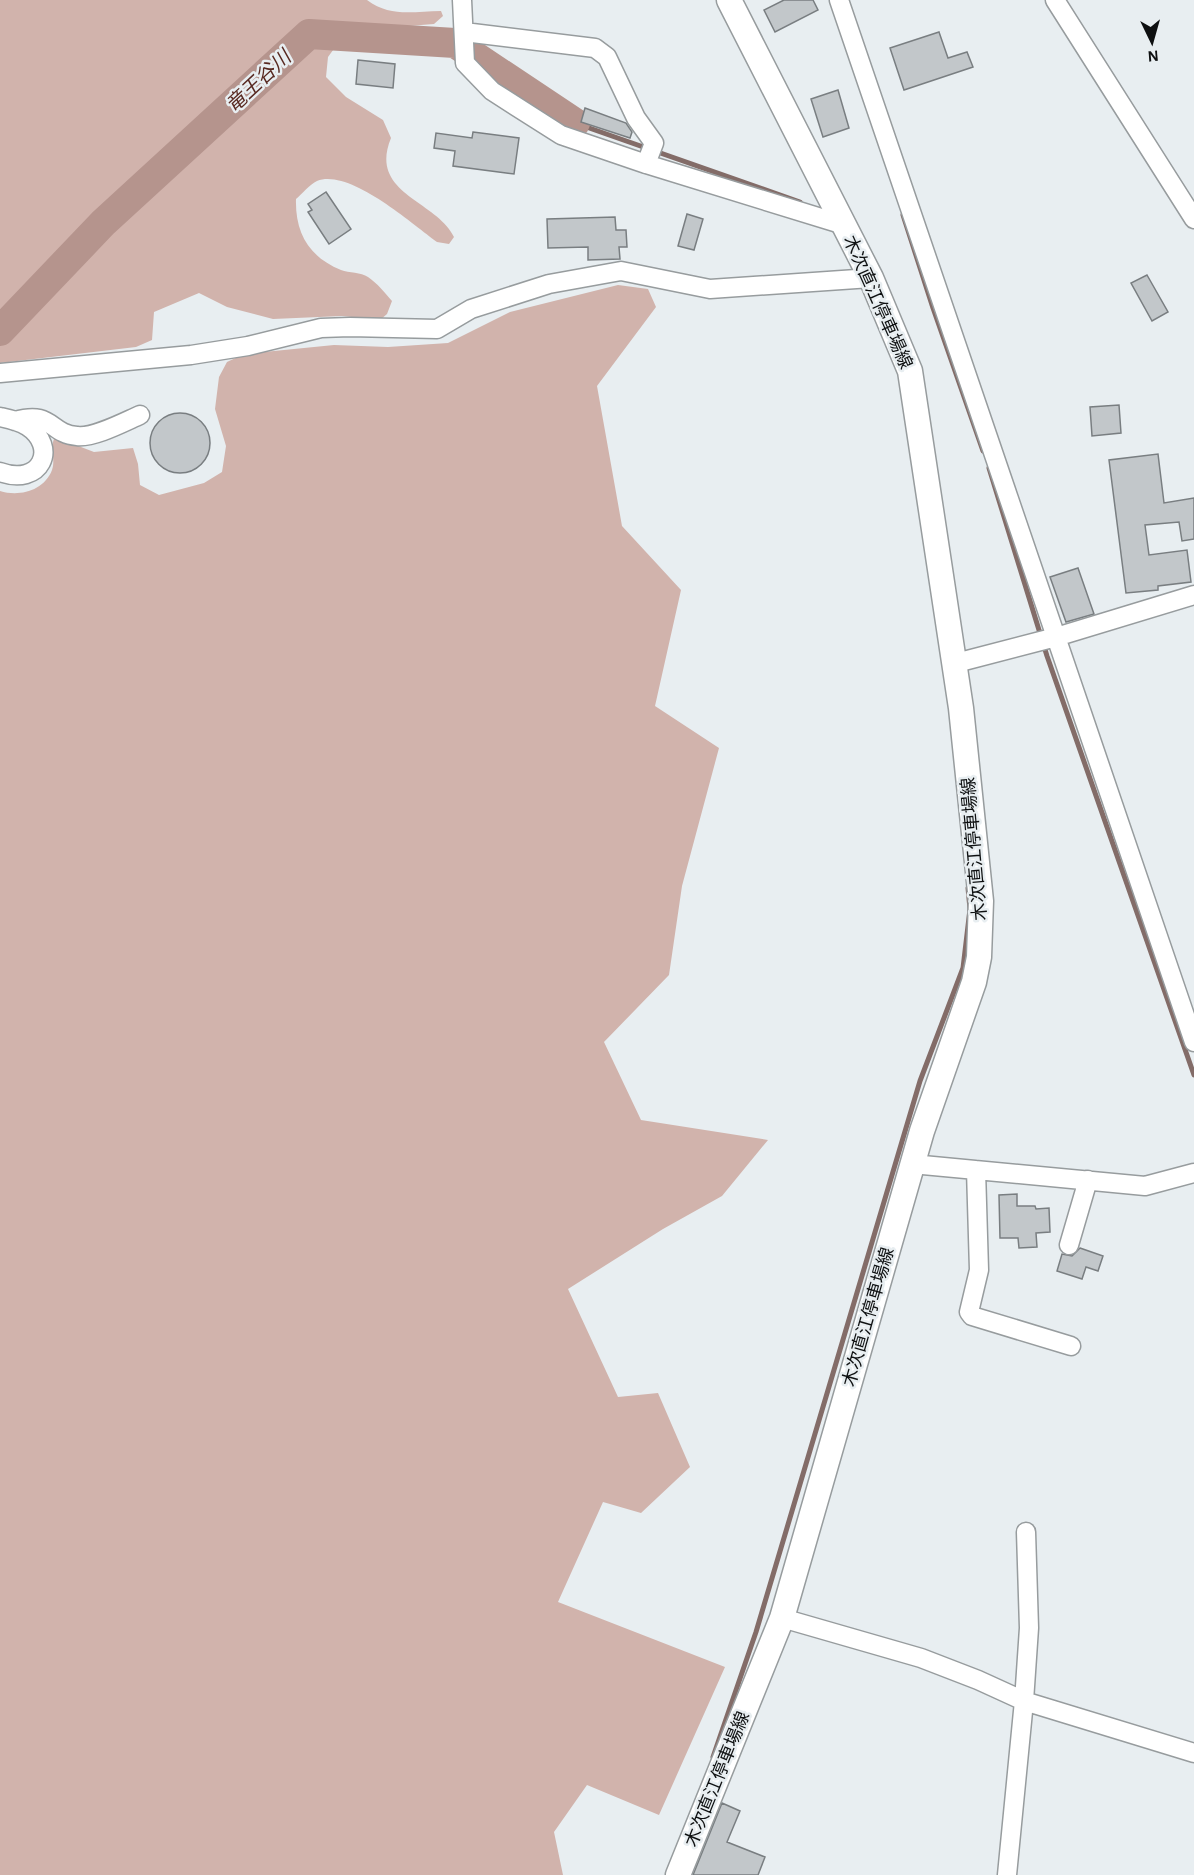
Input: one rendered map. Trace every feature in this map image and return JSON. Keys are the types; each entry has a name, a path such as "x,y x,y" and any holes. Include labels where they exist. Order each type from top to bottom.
{"main road":[{"name":"木次直江停車場線","path":"678,1875 782,1618 912,1164 974,982 980,946 981,901 956,663 910,371 871,278 729,0"}],"street":[{"path":"462,0 465,63 492,91 561,135 646,164 844,225"},
{"path":"839,0 1194,1042"},
{"path":"1055,0 1194,219"},
{"path":"464,32 595,48 607,57 636,118 654,143 646,164"},
{"path":"0,373 191,356 248,346 321,328 437,329 471,309 549,284 621,271 710,290 871,278"},
{"path":"7,419 28,417 42,419 63,432 77,436 91,434 140,416"},
{"path":"0,472 19,476 36,470 42,463 41,443 35,433 26,425 7,419"},
{"path":"956,663 1056,637 1194,595"},
{"path":"912,1164 1145,1186 1194,1173"},
{"path":"976,1170 979,1270 969,1312 972,1316 1071,1346"},
{"path":"1069,1245 1088,1180"},
{"path":"1006,1875 1029,1628 1026,1532"},
{"path":"782,1618 921,1658 1024,1701 1194,1753"}],"shaded area":[{"path":"0,0 367,0 376,6 394,11 441,11 443,16 434,24 356,30 336,46 328,57 326,77 346,97 383,120 391,138 386,157 389,172 396,184 445,224 454,237 449,244 437,242 396,211 362,190 346,182 330,179 317,181 296,199 301,233 312,251 330,265 365,275 384,291 392,301 387,314 380,320 342,316 273,319 227,307 199,293 154,312 152,340 136,347 0,363"},
{"path":"618,285 648,289 656,307 597,386 622,526 681,590 655,706 719,748 682,886 669,975 604,1042 641,1120 768,1140 722,1196 663,1229 568,1289 618,1397 658,1393 690,1467 641,1513 603,1502 558,1602 725,1667 659,1815 587,1785 554,1832 563,1875 0,1875 0,491 23,493 43,483 52,470 55,437 94,452 133,448 138,464 140,485 159,495 204,483 222,472 226,446 215,409 219,377 227,362 244,354 334,345 388,347 448,343 510,312"}],"building":[{"path":"784,0 813,0 818,10 775,32 764,10"},
{"path":"939,32 948,58 967,52 973,67 904,90 890,48"},
{"path":"358,60 395,64 393,88 356,84"},
{"path":"838,90 849,128 823,137 811,99"},
{"path":"585,108 626,123 632,132 630,138 581,122"},
{"path":"473,132 519,138 514,174 453,166 455,151 434,148 436,133 472,138"},
{"path":"326,192 351,229 329,244 308,212 312,210 308,204"},
{"path":"687,214 703,219 694,250 678,246"},
{"path":"615,217 616,230 626,230 627,247 619,247 620,259 588,260 588,247 548,248 547,219"},
{"path":"1147,275 1168,312 1152,321 1131,283"},
{"path":"1119,405 1121,433 1092,436 1090,407"},
{"path":"180,413 197,418 205,426 210,443 205,460 197,468 180,473 163,468 155,460 150,443 155,426 163,418"},
{"path":"1158,454 1164,503 1194,498 1194,539 1182,541 1179,522 1145,525 1149,555 1187,550 1191,582 1158,586 1158,590 1126,593 1109,460"},
{"path":"1078,568 1094,614 1066,622 1050,577"},
{"path":"1017,1194 1017,1206 1035,1206 1036,1209 1049,1208 1050,1232 1036,1233 1037,1247 1019,1248 1018,1238 1000,1238 999,1195"},
{"path":"1080,1248 1103,1256 1098,1271 1086,1267 1082,1279 1057,1271 1062,1254 1072,1256"},
{"path":"722,1803 740,1811 727,1842 765,1857 758,1875 693,1875"}],"waterway":[{"name":"竜王谷川","path":"0,331 103,223 309,34 455,43 575,123"},
{"path":"575,123 800,202"},
{"path":"903,215 983,451"},
{"path":"989,468 1047,656 1194,1075"},
{"path":"713,1757 756,1632 920,1081 963,968 970,909 968,888"}]}
